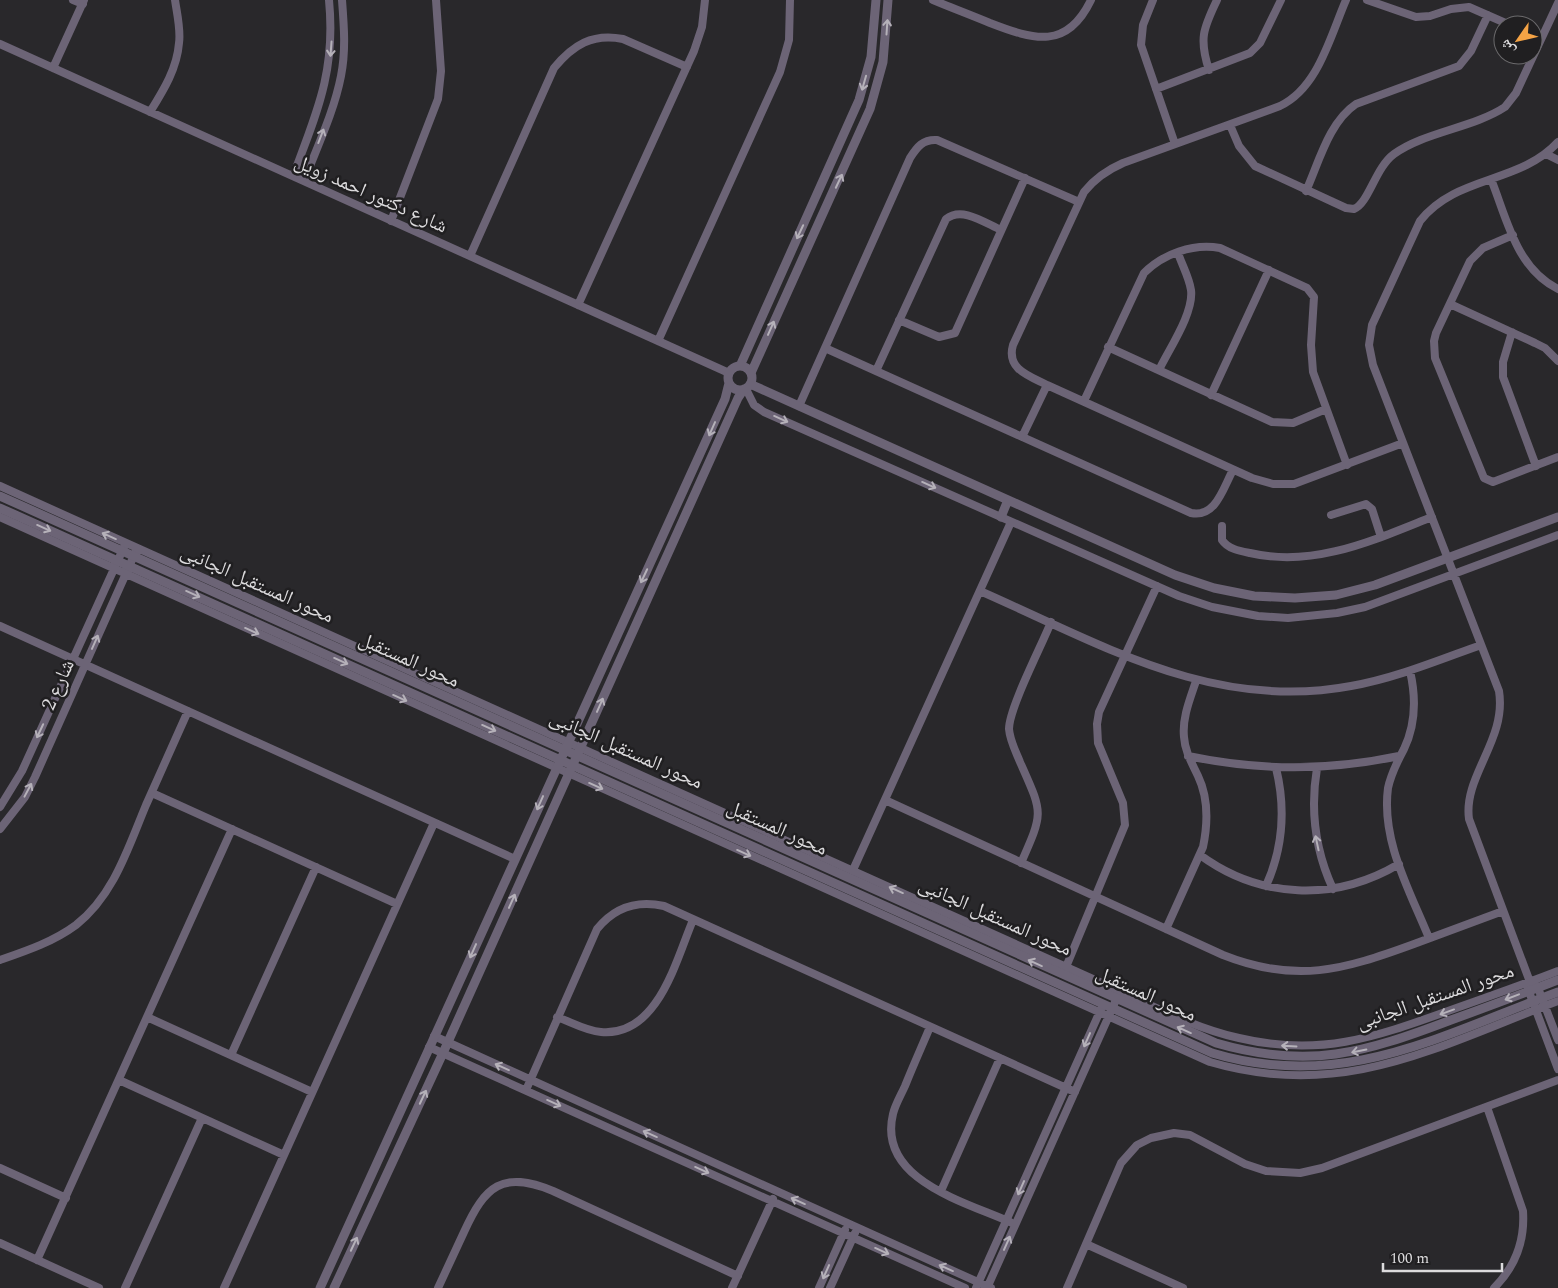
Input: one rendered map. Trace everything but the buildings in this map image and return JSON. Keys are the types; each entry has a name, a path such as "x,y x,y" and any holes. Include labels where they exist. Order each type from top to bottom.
{"street":[{"path":"53,68 83,2 73,0"},
{"path":"150,112 170,77 176,60 180,42 175,0"},
{"path":"293,176 320,106 328,73 332,39 329,0"},
{"path":"304,181 332,110 341,76 344,41 342,0"},
{"path":"391,221 438,99 441,71 436,0"},
{"path":"578,305 687,67 702,27 705,0"},
{"path":"658,341 780,72 789,40 791,24 790,0"},
{"path":"740,366 860,100 871,57 876,0"},
{"path":"334,1288 448,1042 738,398 747,387 750,373 870,109 884,53 888,0"},
{"path":"933,0 1021,35 1048,38 1072,28 1079,21 1091,0"},
{"path":"1153,0 1142,25 1141,45 1174,144"},
{"path":"1209,70 1203,50 1203,33 1217,0"},
{"path":"1156,89 1244,57 1255,49 1281,0"},
{"path":"1346,0 1312,78 1301,92 1280,106 1174,144 1101,174 1084,192 1011,352 1014,365 1018,370 1260,482 1282,485 1302,482 1403,443"},
{"path":"1367,0 1416,17 1430,16 1459,7 1477,10 1493,17"},
{"path":"1543,28 1558,3"},
{"path":"1306,191 1335,127 1343,115 1356,104 1459,66 1472,51 1488,15"},
{"path":"470,256 554,68 566,53 593,38 613,37 624,39 687,67"},
{"name":"شارع دكتور احمد زويل","path":"0,44 729,373"},
{"path":"1230,125 1239,146 1250,161 1264,171 1346,208 1358,207 1364,201 1379,170 1398,151 1505,107 1516,93 1527,65"},
{"path":"799,406 910,158 920,145 928,141 938,140 1079,202"},
{"path":"1558,142 1546,154 1524,167 1451,194 1428,210 1420,221 1372,325 1370,354 1499,691 1500,714 1498,728 1471,795 1468,812 1558,1069"},
{"path":"1546,154 1558,160"},
{"path":"899,320 939,337 954,332 1025,178"},
{"path":"1491,179 1513,235 1528,266 1545,282 1558,289"},
{"path":"876,371 946,219 954,214 964,214 1002,230"},
{"path":"1513,235 1491,244 1476,254 1466,269 1436,333 1434,341 1435,358 1481,474 1488,481 1493,482 1558,457"},
{"path":"1084,401 1139,280 1156,263 1178,253 1196,247 1220,248 1307,288 1314,297 1311,359 1317,385 1347,465"},
{"path":"1158,370 1190,305 1190,287 1178,253"},
{"path":"1211,395 1269,270"},
{"path":"1450,304 1545,348 1558,361"},
{"path":"1512,332 1503,362 1503,377 1536,466"},
{"path":"1108,347 1266,420 1279,423 1300,421 1326,410"},
{"path":"825,348 1191,514 1202,514 1211,510 1233,470"},
{"path":"320,1288 725,399 729,383 729,373 732,369 740,366 746,368 750,373"},
{"path":"729,383 735,390 747,387 799,406 1175,575 1214,588 1254,596 1295,598 1336,595 1375,585 1558,517"},
{"path":"1022,437 1047,385"},
{"path":"747,387 754,405 764,412 1157,586 1212,607 1243,614 1288,618 1351,610 1558,535"},
{"path":"691,475 702,480"},
{"path":"0,486 124,547"},
{"name":"محور المستقبل","path":"0,496 136,552 566,746 577,756 1094,984 1107,996 1198,1037 1224,1046 1269,1055 1305,1057 1341,1054 1376,1047 1530,986 1538,988 1558,980"},
{"path":"1001,517 1008,500"},
{"path":"1332,515 1366,504 1372,510 1381,537"},
{"name":"محور المستقبل","path":"0,508 116,565 1100,1009 1212,1053 1249,1062 1305,1068 1342,1065 1379,1058 1544,1002 1558,992"},
{"path":"0,517 116,565"},
{"path":"1222,526 1222,540 1229,547 1254,554 1277,557 1333,552 1381,537 1432,517"},
{"path":"853,870 1011,522"},
{"name":"شارع 2","path":"0,807 22,771 124,547"},
{"name":"شارع 2","path":"0,829 28,791 136,552"},
{"path":"1066,967 1123,832 1125,817 1121,796 1098,743 1096,724 1099,712 1157,586"},
{"path":"980,590 1158,669 1196,681 1251,690 1304,692 1350,686 1410,671 1482,645"},
{"path":"1021,863 1038,825 1039,813 1035,797 1011,740 1010,722 1051,622"},
{"path":"0,626 515,859"},
{"path":"1410,671 1414,691 1414,711 1410,731 1391,776 1387,811 1390,835 1399,864 1429,938"},
{"path":"1166,929 1200,855 1206,837 1206,806 1202,785 1188,756 1184,739 1184,721 1196,681"},
{"path":"0,960 56,938 77,924 94,907 115,878 188,711"},
{"name":"محور المستقبل الجانبى","path":"566,746 581,747 1066,967 1094,984 1220,1033 1271,1044 1306,1046 1341,1044 1375,1037 1530,986 1558,971"},
{"path":"1188,756 1232,764 1276,768 1317,768 1358,764 1400,756"},
{"path":"1266,886 1276,861 1282,835 1282,794 1276,768"},
{"path":"1317,768 1313,795 1314,823 1320,857 1332,889"},
{"path":"152,793 398,904"},
{"path":"885,800 1166,929 1237,960 1266,968 1296,972 1349,966 1503,910"},
{"path":"224,1288 434,822"},
{"path":"38,1260 232,829"},
{"path":"1200,855 1232,874 1266,886 1299,891 1332,889 1367,880 1399,864"},
{"path":"231,1054 316,867"},
{"path":"526,1090 593,935 602,923 613,914 634,905 649,904 664,906 1075,1092"},
{"path":"558,1017 601,1032 616,1031 638,1022 651,1010 661,996 693,920"},
{"path":"1538,988 1558,1040"},
{"path":"977,1285 1107,996"},
{"path":"434,1036 848,1223 977,1285 989,1288 1015,1225 1116,1000"},
{"path":"1544,1002 1558,1001"},
{"path":"148,1016 312,1092"},
{"path":"930,1027 893,1113 892,1128 896,1149 906,1168 922,1182 1015,1225"},
{"path":"429,1046 965,1288"},
{"path":"941,1191 1000,1058"},
{"path":"119,1080 284,1155"},
{"path":"1067,1288 1121,1163 1137,1145 1151,1138 1174,1133 1190,1136 1255,1168 1276,1173 1300,1173 1322,1168 1558,1080"},
{"path":"1487,1106 1523,1211 1524,1221 1522,1240 1516,1258 1507,1273 1494,1288"},
{"path":"125,1288 202,1118"},
{"path":"0,1168 66,1198"},
{"path":"438,1288 479,1202 497,1187 520,1182 536,1184 553,1191 738,1276"},
{"path":"732,1288 776,1191"},
{"path":"819,1288 848,1223"},
{"path":"830,1288 857,1228"},
{"path":"0,1243 99,1288"},
{"path":"1086,1244 1183,1288"}]}
